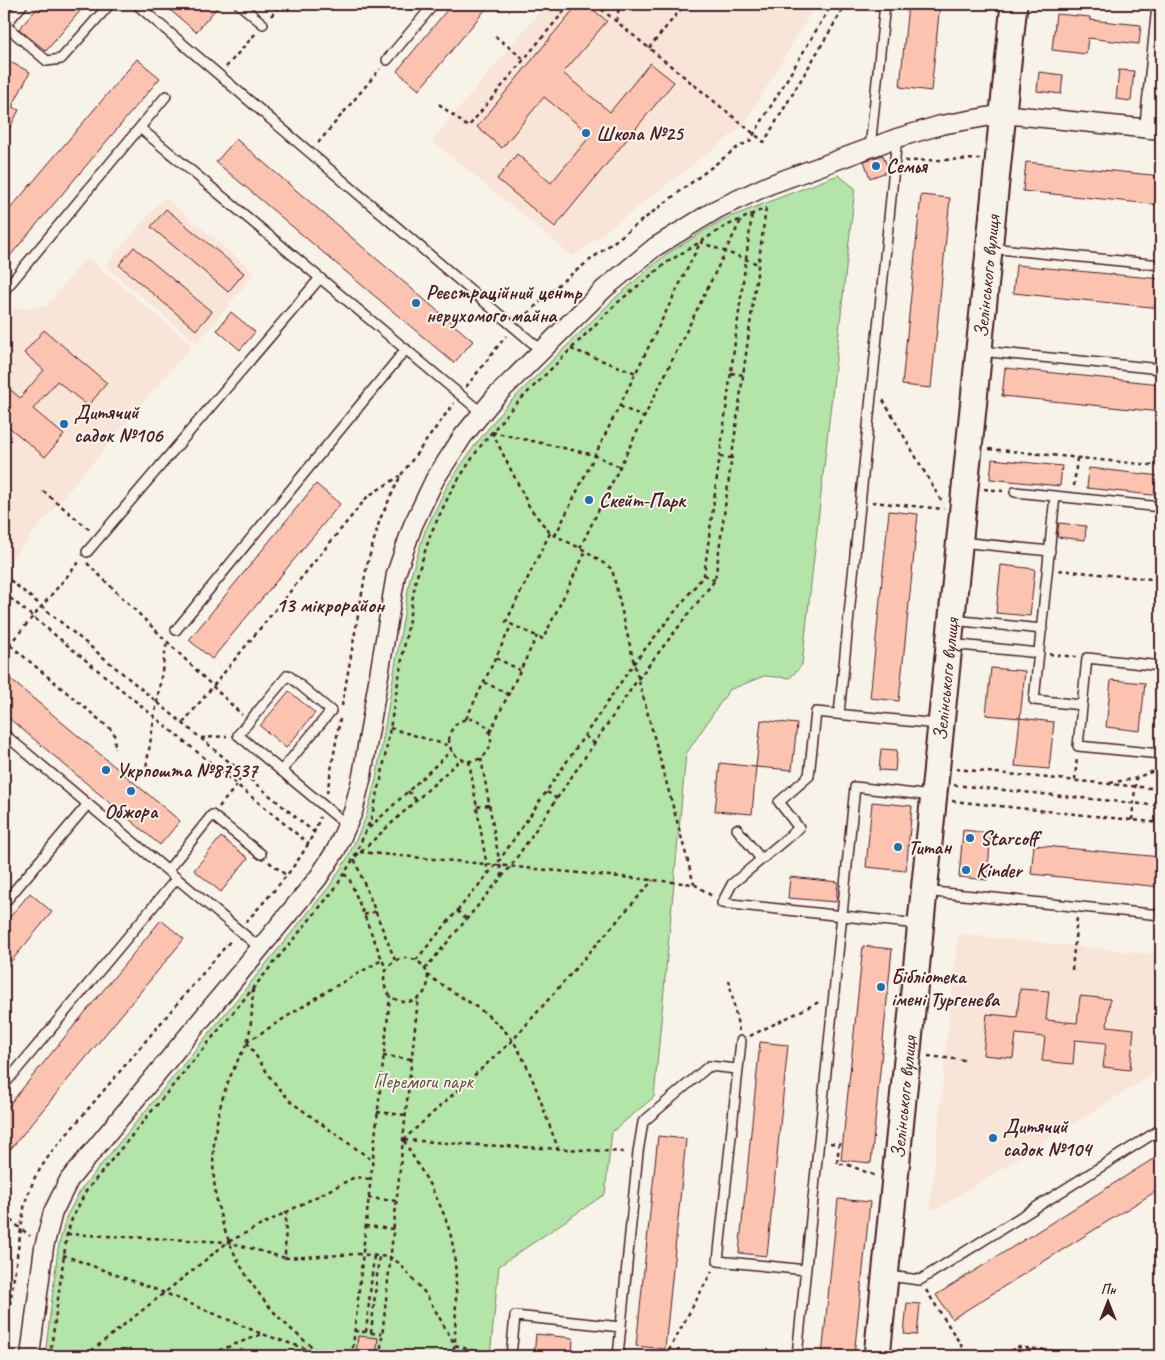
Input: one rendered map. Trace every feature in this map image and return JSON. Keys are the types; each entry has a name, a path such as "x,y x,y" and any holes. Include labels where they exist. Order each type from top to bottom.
{"street":[{"name":"Зелінського вулиця","path":"877,1356 924,891 945,794 941,724 1014,4"},
{"path":"30,1356 44,1247 53,1212 70,1180 318,878 336,850 352,812 362,776 387,624 399,566 413,525 435,479 463,436 496,396 604,289 654,247 717,209 769,186 897,138 941,125 1003,114 1155,129 1161,12"}],"lane":[{"path":"23,4 4,26 47,60 61,59 110,4"},
{"path":"136,4 542,351"},
{"path":"239,4 263,24"},
{"path":"388,60 434,4"},
{"path":"870,148 885,4"},
{"path":"4,291 166,96"},
{"path":"140,128 482,413"},
{"path":"839,714 897,138"},
{"path":"990,248 1161,265"},
{"path":"87,552 320,278"},
{"path":"176,630 406,349"},
{"path":"979,350 1161,369"},
{"path":"1015,492 1161,507"},
{"path":"1055,496 1034,700 1082,705"},
{"path":"960,542 1050,551"},
{"path":"952,619 1042,628"},
{"path":"949,644 1039,653"},
{"path":"1161,666 1087,658 1078,746 1161,754"},
{"path":"281,771 331,711 288,676 238,735 281,771 347,825"},
{"path":"921,924 722,903 732,884 799,828 779,802 809,776 816,712 941,724"},
{"path":"4,734 260,948"},
{"path":"797,1356 855,787 945,794"},
{"path":"4,903 88,804"},
{"path":"168,870 212,815 260,854"},
{"path":"737,829 761,859"},
{"path":"4,1084 177,878"},
{"path":"924,891 1161,915"},
{"path":"740,1041 718,1261 806,1270"},
{"path":"618,1356 638,1152 643,1122 709,1066 738,1069"},
{"path":"885,1276 920,1280 1161,1129"},
{"path":"511,1356 515,1316 622,1327"}],"path":[{"path":"220,74 281,4"},
{"path":"439,104 468,127 570,4"},
{"path":"595,4 764,142 846,4"},
{"path":"617,22 620,4"},
{"path":"649,48 685,4"},
{"path":"528,313 560,283 738,147 750,141 832,4"},
{"path":"495,36 524,59"},
{"path":"310,152 388,60"},
{"path":"895,161 998,160"},
{"path":"50,1356 67,1234 86,1191 334,890 354,858 372,819 381,780 416,579 431,533 452,489 479,448 510,410 624,298 666,263 726,226 766,208 715,580 638,679 502,877 425,969"},
{"path":"416,960 498,864 634,664 704,575 752,214"},
{"path":"580,548 742,219"},
{"path":"700,242 758,264"},
{"path":"556,536 700,242"},
{"path":"572,349 636,373"},
{"path":"731,373 743,375"},
{"path":"861,501 946,509 873,382"},
{"path":"620,406 644,418"},
{"path":"482,413 530,508 550,533 586,551 612,569 634,664 694,884"},
{"path":"492,432 595,455 620,468"},
{"path":"326,795 367,565 380,519 401,475 430,436"},
{"path":"986,448 1161,466"},
{"path":"720,457 732,458"},
{"path":"1073,498 1077,458"},
{"path":"183,723 368,496 401,475"},
{"path":"982,489 1015,492"},
{"path":"43,491 100,538"},
{"path":"550,533 506,622 543,639 586,551"},
{"path":"9,644 82,558 249,722"},
{"path":"1048,569 1161,580"},
{"path":"4,575 315,833 301,858"},
{"path":"704,575 715,580"},
{"path":"4,594 308,844"},
{"path":"466,719 512,624"},
{"path":"490,732 482,722 466,719 457,723 451,731 450,746 461,759 469,761 481,758 490,746 490,732 537,636"},
{"path":"4,640 114,732 115,749"},
{"path":"145,774 167,641"},
{"path":"1039,653 1087,658"},
{"path":"496,658 520,670"},
{"path":"484,682 508,694"},
{"path":"390,728 450,746"},
{"path":"201,738 238,735"},
{"path":"584,736 594,743"},
{"path":"1075,780 1078,746"},
{"path":"367,829 452,750"},
{"path":"481,758 498,864 502,877"},
{"path":"354,858 461,759"},
{"path":"469,761 488,874"},
{"path":"953,768 1161,789"},
{"path":"1108,784 1136,778 1161,768"},
{"path":"212,815 237,785 243,773"},
{"path":"1132,820 1136,778"},
{"path":"408,791 416,800"},
{"path":"547,792 556,799"},
{"path":"945,794 1161,806"},
{"path":"945,794 1132,820 1161,822"},
{"path":"477,807 489,805"},
{"path":"360,852 694,884 707,893"},
{"path":"260,854 286,875"},
{"path":"354,858 395,960"},
{"path":"347,859 359,869"},
{"path":"344,874 349,878 386,969"},
{"path":"403,1140 512,1041 653,880"},
{"path":"1072,970 1078,907"},
{"path":"364,915 376,911"},
{"path":"457,911 467,919"},
{"path":"380,1356 418,999 426,988 427,975 425,969 416,960 409,958 395,960 386,969 383,980 386,991 390,996 403,1002 411,1002 418,999"},
{"path":"247,1042 300,1007 382,960"},
{"path":"427,975 490,1017 512,1041 526,1066 558,1148"},
{"path":"729,980 740,1041 834,994"},
{"path":"254,988 247,1042 224,1094 214,1140 213,1168 220,1215 228,1242 247,1277 271,1309 299,1336 324,1355"},
{"path":"352,1356 390,996"},
{"path":"247,1042 272,1080 291,1102 372,1161"},
{"path":"383,1056 412,1059"},
{"path":"924,1056 964,1060"},
{"path":"380,1084 408,1087"},
{"path":"377,1112 405,1115"},
{"path":"403,1140 638,1152"},
{"path":"403,1140 438,1199 455,1257 455,1345 451,1356"},
{"path":"839,1144 837,1164 846,1164 878,1177"},
{"path":"85,1356 228,1242 355,1177 370,1179"},
{"path":"368,1198 396,1201"},
{"path":"285,1258 286,1212"},
{"path":"4,1215 44,1247"},
{"path":"365,1226 393,1229"},
{"path":"67,1234 228,1242 285,1258 362,1254 390,1257 399,1263 426,1294 455,1345 490,1356"},
{"path":"63,1255 165,1293 262,1334 324,1355"},
{"path":"366,1332 374,1255"},
{"path":"371,1333 379,1256"},
{"path":"663,1356 668,1352 718,1261"},
{"path":"920,1280 968,1356"},
{"path":"354,1331 382,1334"},
{"path":"204,1356 262,1334"},
{"path":"1004,1356 1016,1347 1103,1356"}],"shaded area":[{"name":"Школа №25","path":"546,4 816,4 744,125 573,257 432,141"},
{"path":"164,197 255,273 197,343 105,266"},
{"name":"Дитячий садок №106","path":"87,257 192,345 8,563 4,560 4,310 46,306"},
{"name":"Дитячий садок №104","path":"958,934 1161,955 1161,1069 937,1209 930,1208"}],"green space":[{"name":"Перемоги парк","path":"838,175 855,188 802,665 790,678 764,676 729,690 686,754 654,1097 612,1132 605,1194 499,1266 490,1356 45,1356 58,1249 66,1217 82,1188 329,887 348,857 366,817 376,779 410,578 425,531 447,486 475,445 506,406 614,299 665,255 722,220"}],"building":[{"path":"41,4 86,4 46,51 19,29"},
{"path":"163,4 220,4 196,32"},
{"path":"452,4 490,4 419,90 397,71"},
{"path":"578,4 586,4 607,21 563,73 610,112 650,63 674,82 555,227 497,179 517,154 551,183 591,135 544,97 502,148 477,127"},
{"path":"908,4 940,4 931,91 900,87"},
{"path":"1056,14 1090,17 1090,20 1141,25 1139,44 1088,38 1086,54 1052,50"},
{"path":"137,59 160,78 4,263 4,216"},
{"path":"10,62 30,72 12,107 19,110 4,139 4,73"},
{"path":"1119,70 1134,71 1131,101 1116,99"},
{"path":"1039,72 1063,75 1061,94 1037,91"},
{"path":"236,139 473,341 454,363 216,162"},
{"path":"883,155 888,169 887,172 870,178 864,161"},
{"path":"1026,162 1161,176 1161,205 1023,191"},
{"path":"921,195 950,198 931,388 902,385"},
{"path":"166,209 244,273 228,292 151,227"},
{"path":"134,247 212,312 196,330 119,265"},
{"path":"1016,265 1161,279 1161,308 1013,293"},
{"path":"231,312 255,332 240,350 217,330"},
{"path":"44,330 107,383 88,406 57,381 33,409 64,435 45,457 4,423 4,384 20,398 44,370 24,353"},
{"path":"1005,368 1161,384 1161,412 1002,396"},
{"path":"992,459 1062,466 1060,486 990,479"},
{"path":"1089,468 1161,476 1161,496 1087,488"},
{"path":"316,484 340,504 212,659 189,640"},
{"path":"889,511 918,514 899,701 870,698"},
{"path":"1059,523 1086,526 1085,540 1057,537"},
{"path":"1001,565 1035,569 1030,616 996,613"},
{"path":"991,668 1025,671 1020,718 986,715"},
{"path":"4,674 180,821 160,845 4,714"},
{"path":"1111,680 1145,683 1140,731 1106,727"},
{"path":"289,691 315,713 286,748 260,726"},
{"path":"1020,718 1054,722 1049,769 1015,766"},
{"path":"761,720 797,724 792,770 756,767"},
{"path":"881,749 897,750 895,771 879,770"},
{"path":"720,763 756,767 752,814 715,811"},
{"path":"872,802 912,806 906,871 866,867"},
{"path":"963,830 991,833 987,880 959,877"},
{"path":"221,837 248,858 221,892 194,870"},
{"path":"1034,845 1161,857 1161,887 1031,874"},
{"path":"790,877 838,882 836,902 788,898"},
{"path":"30,893 52,912 4,970 4,924"},
{"path":"161,920 184,939 4,1157 4,1111"},
{"path":"863,946 892,949 871,1163 841,1160"},
{"path":"1020,989 1049,991 1046,1020 1077,1023 1080,996 1110,999 1107,1026 1134,1029 1130,1070 1103,1067 1106,1043 1075,1040 1073,1064 1042,1061 1045,1037 1016,1034 1013,1058 983,1055 987,1014 1017,1017"},
{"path":"760,1042 788,1045 767,1256 739,1253"},
{"path":"658,1136 686,1139 665,1349 636,1346"},
{"path":"1161,1154 1161,1188 952,1319 936,1295"},
{"path":"838,1199 870,1202 854,1356 822,1356"},
{"path":"907,1303 920,1304 917,1335 904,1334"},
{"path":"536,1334 573,1338 572,1356 534,1356"},
{"path":"358,1336 378,1338 376,1356 356,1356"}],"place":[{"name":"Школа №25","path":"586,133"},
{"name":"Семья","path":"876,166"},
{"name":"Реєстраційний центр нерухомого майна","path":"416,303"},
{"name":"Дитячий садок №106","path":"64,424"},
{"name":"Скейт-Парк","path":"589,500"},
{"name":"Укрпошта №87537","path":"106,770"},
{"name":"Обжора","path":"131,791"},
{"name":"Starcoff","path":"970,838"},
{"name":"Титан","path":"898,847"},
{"name":"Kinder","path":"966,870"},
{"name":"Бібліотека імені Тургенєва","path":"881,987"},
{"name":"Дитячий садок №104","path":"993,1138"}],"district":[{"name":"13 мікрорайон","path":"330,605"}]}
